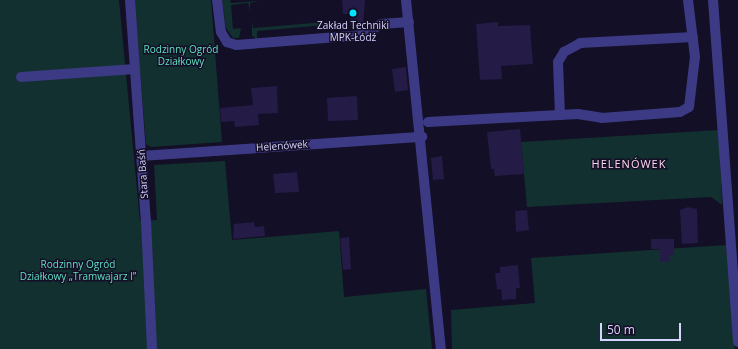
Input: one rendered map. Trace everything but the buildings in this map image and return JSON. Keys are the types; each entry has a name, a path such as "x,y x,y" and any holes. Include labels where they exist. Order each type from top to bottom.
{"street":[{"name":"Stara Baśń","path":"130,0 146,221 152,349"},
{"path":"217,0 221,32 227,42 236,45 364,35 381,24 409,22"},
{"path":"406,0 422,137 441,349"},
{"path":"428,122 560,115 602,118 680,112 689,107 695,57 688,0"},
{"path":"713,0 738,342"},
{"path":"560,115 558,62 564,52 580,43 692,37"},
{"path":"21,77 135,69"},
{"name":"Helenówek","path":"141,156 422,137"}],"green space":[{"name":"Rodzinny Ogród Działkowy „Tramwajarz I”","path":"0,0 119,0 140,221 157,220 154,165 225,161 232,240 339,231 344,297 426,289 432,349 0,349"},
{"name":"Rodzinny Ogród Działkowy","path":"134,0 211,0 222,142 151,147 146,144"},
{"path":"222,0 230,0 231,3 259,1 250,3 250,11 248,3 231,5 233,29 241,28 239,38 233,38 226,28"},
{"path":"252,21 253,28 337,21 337,24 257,31 257,39 252,36"},
{"path":"719,130 722,205 711,197 527,207 521,142"},
{"path":"726,245 735,349 452,349 451,310 535,303 531,258"}],"place":[{"name":"Zakład Techniki MPK-Łódź","path":"353,13"}],"district":[{"name":"HELENÓWEK","path":"629,164"}]}
